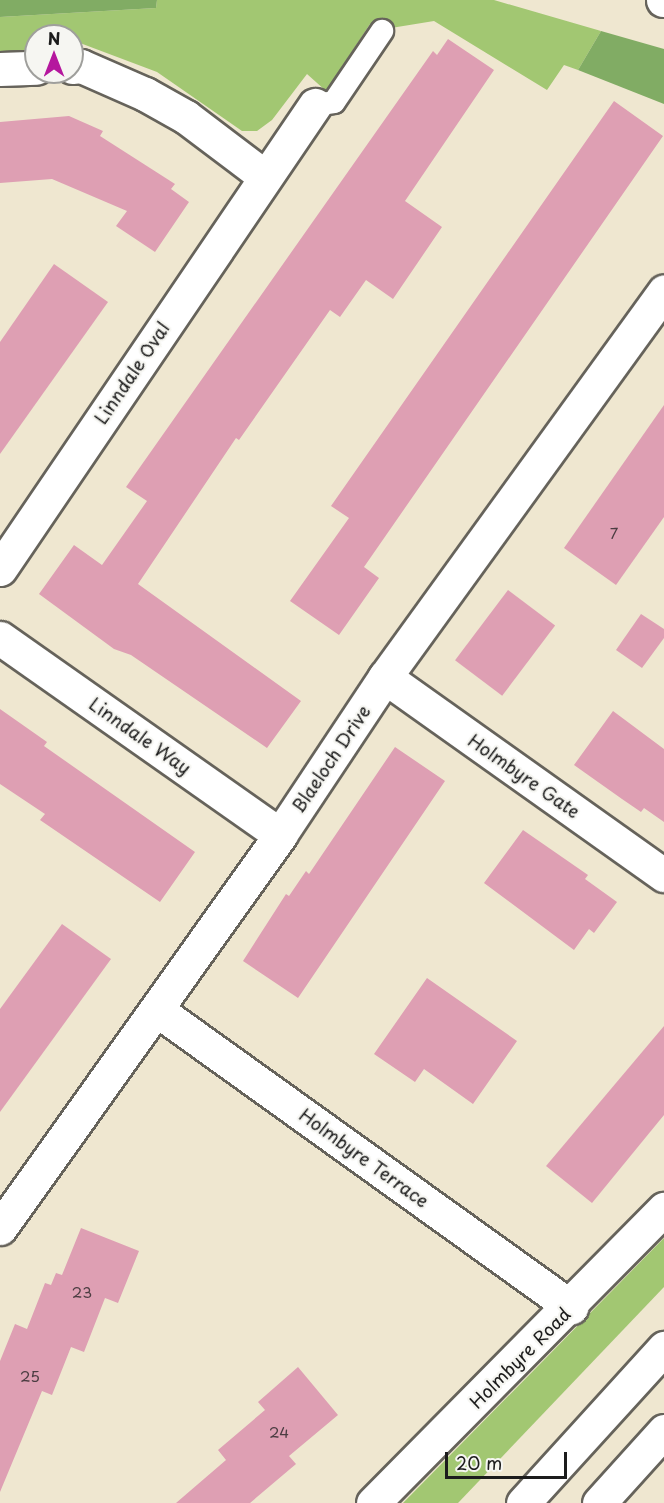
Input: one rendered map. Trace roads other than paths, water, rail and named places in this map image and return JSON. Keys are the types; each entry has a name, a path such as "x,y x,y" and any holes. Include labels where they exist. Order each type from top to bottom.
{"street":[{"path":"84,67 145,94 186,117 264,176"},
{"path":"0,69 24,68"},
{"name":"Linndale Oval","path":"0,569 264,176 315,105"},
{"name":"Blaeloch Drive","path":"0,1228 280,835 385,677 664,291"},
{"name":"Linndale Way","path":"0,638 280,835"},
{"name":"Holmbyre Gate","path":"385,677 664,874"},
{"name":"Holmbyre Terrace","path":"157,1010 571,1307"},
{"name":"Holmbyre Road","path":"373,1503 571,1307 664,1209"},
{"path":"523,1503 664,1348"},
{"path":"599,1503 664,1431"}],"lane":[{"path":"315,105 334,102 382,30"}]}
